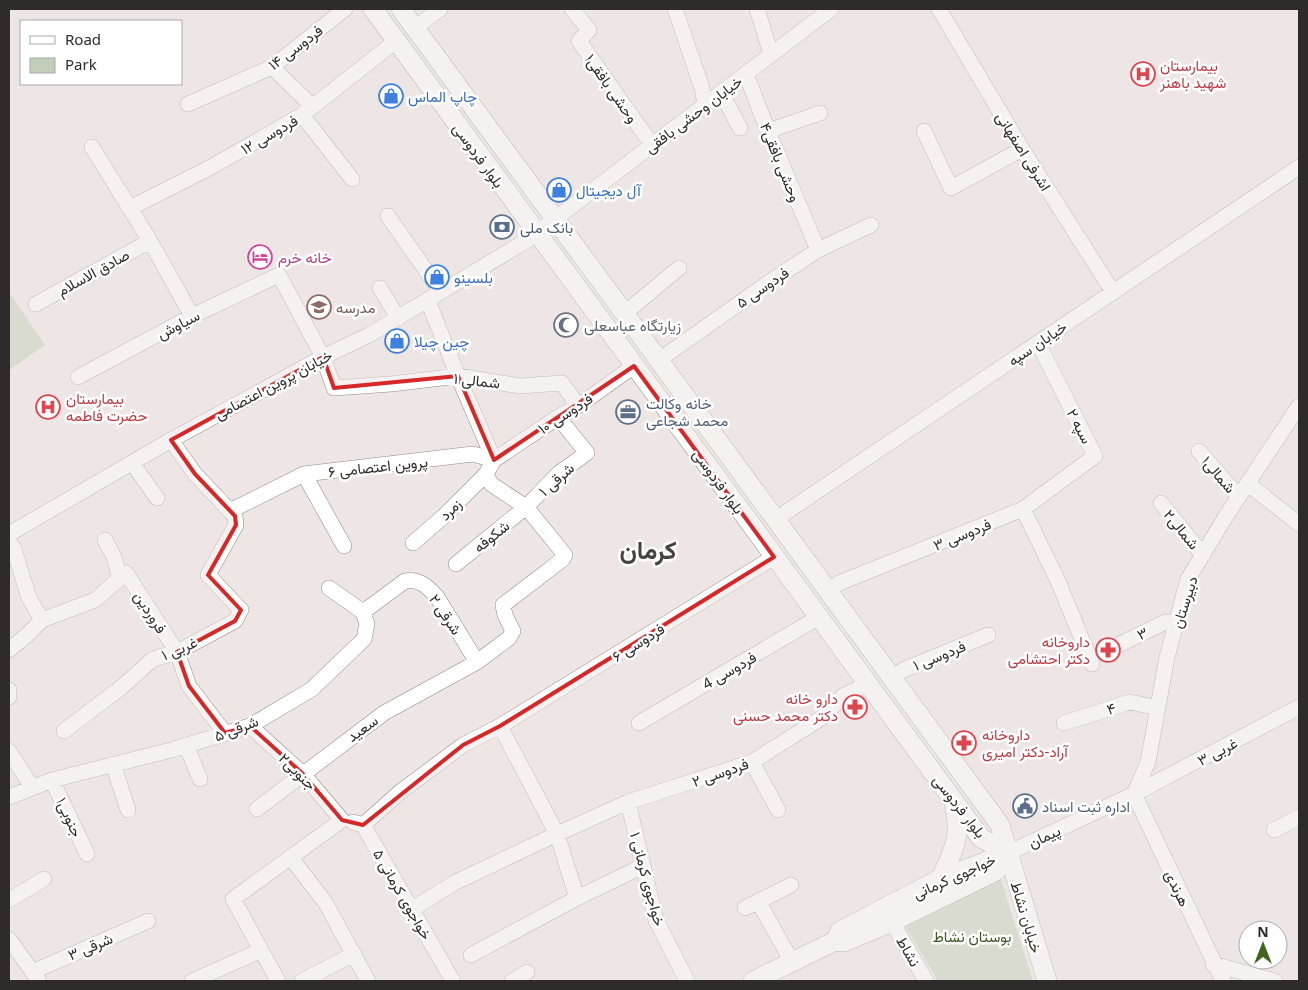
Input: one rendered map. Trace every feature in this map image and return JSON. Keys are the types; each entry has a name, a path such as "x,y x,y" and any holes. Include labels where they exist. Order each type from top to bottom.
{"main road":[{"name":"بلوار فردوسی","path":"373,9 981,838 1008,853"},
{"name":"بلوار فردوسی","path":"401,9 1000,824 1008,853"},
{"path":"756,532 776,519"},
{"path":"940,879 952,856 958,833 952,798"},
{"name":"خواجوی کرمانی","path":"1008,853 996,871 892,922 844,942 835,941 840,930 940,879 1008,853"},
{"name":"خیابان نشاط","path":"1008,853 1046,981"},
{"path":"753,981 835,941"}],"street":[{"name":"فردوسی ۱۴","path":"188,104 272,67 345,9"},
{"path":"415,28 440,9"},
{"name":"وحشی بافقی۱","path":"572,9 589,30 579,41 652,145"},
{"path":"675,9 702,88 705,105"},
{"path":"757,9 771,54"},
{"name":"خیابان وحشی بافقی","path":"537,233 831,9"},
{"name":"اشرفی اصفهانی","path":"939,9 1022,149 1113,292"},
{"name":"فردوسی ۱۲","path":"130,208 211,167 307,111 396,41"},
{"path":"272,67 307,111 352,180"},
{"name":"وحشی بافقی۴","path":"746,74 818,250"},
{"path":"722,92 740,128"},
{"path":"768,131 820,113"},
{"path":"924,132 951,188 1022,149"},
{"path":"92,147 150,241 192,316"},
{"name":"خیابان سپه","path":"776,519 1299,167"},
{"path":"388,216 441,292"},
{"name":"فردوسی ۵","path":"659,360 818,250 871,225"},
{"name":"خیابان پروین اعتصامی","path":"9,534 171,440 323,357 369,335 428,301 537,233"},
{"name":"صادق الاسلام","path":"36,304 150,241"},
{"path":"625,313 679,268"},
{"name":"سیاوش","path":"78,377 192,316 279,275 323,357"},
{"path":"380,288 398,318"},
{"path":"428,301 494,460 486,474 491,484 526,507"},
{"name":"سپه ۲","path":"1023,509 1095,456 1038,343"},
{"name":"شمالی ۱","path":"323,357 334,388 391,384 458,376 520,386 562,383 578,406"},
{"name":"فردوسی ۱۰","path":"494,460 558,417 578,406 634,366"},
{"name":"دبیرستان","path":"1134,794 1148,762 1167,657 1188,579 1299,406"},
{"name":"شرقی ۱","path":"526,507 559,473 587,453 558,417"},
{"path":"171,440 195,474 230,510"},
{"name":"شمالی۱","path":"1199,451 1239,497"},
{"name":"پروین اعتصامی ۶","path":"230,510 304,474 472,454 494,460"},
{"path":"132,462 157,498"},
{"path":"304,474 344,546"},
{"name":"زمرد","path":"413,543 444,516 486,474"},
{"path":"1248,484 1299,524"},
{"name":"شمالی۲","path":"1161,503 1203,555"},
{"name":"سعید","path":"257,809 384,712 477,662 510,638 513,631 503,605 563,559 564,555 526,507"},
{"name":"شکوفه","path":"456,564 526,507"},
{"path":"1023,509 1058,581 1092,664"},
{"name":"فردوسی ۳","path":"828,591 839,583 1023,509"},
{"name":"غربی ۱","path":"64,731 123,686 153,659 177,652 235,621 241,610 208,575 236,525 235,516 230,510"},
{"path":"9,540 14,549 29,598 42,620 9,650"},
{"path":"105,540 114,557 120,579"},
{"name":"فردوسی ۶","path":"363,825 400,792 463,745 500,726 774,557"},
{"name":"فروردین","path":"42,620 95,600 126,573 177,652 189,686 225,733"},
{"name":"شرقی ۲","path":"363,612 405,581 420,582 433,593 477,662"},
{"path":"329,588 363,612"},
{"name":"شرقی ۵","path":"9,797 52,780 250,726 312,688 364,639 367,624 363,612"},
{"name":"فردوسی 4","path":"639,723 819,617"},
{"name":"۳","path":"1108,650 1165,622 1176,623"},
{"name":"فردوسی ۱","path":"892,678 903,670 988,635"},
{"name":"فردوسی ۲","path":"412,909 456,882 628,802 752,762 822,717 843,696 868,684"},
{"path":"9,690 9,697"},
{"name":"۴","path":"1064,723 1130,702 1158,708"},
{"name":"۳ غربی","path":"1134,794 1299,707"},
{"name":"جنوبی۲","path":"250,726 302,773 342,820"},
{"path":"500,726 557,834 577,898"},
{"path":"186,745 200,779"},
{"path":"9,751 32,787"},
{"path":"752,762 778,810"},
{"path":"113,764 128,810"},
{"name":"جنوبی۱","path":"52,780 87,854"},
{"name":"پیمان","path":"1008,853 1134,794"},
{"name":"هرندی","path":"1134,794 1223,981"},
{"name":"خواجوی کرمانی ۱","path":"628,802 656,920 687,981"},
{"path":"1274,830 1299,818"},
{"path":"278,981 233,899 342,820 363,825"},
{"name":"خواجوی کرمانی ۵","path":"363,825 453,981"},
{"path":"291,858 326,902 368,981"},
{"path":"471,955 577,898 643,866"},
{"path":"9,900 44,879"},
{"path":"791,885 752,904 792,962"},
{"name":"شرقی ۳","path":"35,976 148,921"},
{"name":"نشاط","path":"892,922 926,981"},
{"path":"9,939 35,976"},
{"path":"192,981 260,951"},
{"path":"302,981 354,954"},
{"path":"1214,964 1275,981"},
{"path":"512,981 527,972"}],"highlighted area":[{"path":"323,357 334,388 458,376 494,460 634,366 774,557 500,726 463,745 363,825 342,820 302,773 250,726 225,733 189,686 177,652 235,621 241,610 208,575 236,525 235,516 195,474 171,440"}],"green space":[{"path":"9,292 45,345 9,370"},
{"name":"بوستان نشاط","path":"999,874 1033,981 938,981 902,921"}],"place":[{"name":"بیمارستان شهید باهنر","path":"1143,74"},
{"name":"چاپ الماس","path":"391,96"},
{"name":"آل دیجیتال","path":"559,190"},
{"name":"بانک ملی","path":"502,227"},
{"name":"خانه خرم","path":"260,257"},
{"name":"بلسینو","path":"437,277"},
{"name":"مدرسه","path":"319,307"},
{"name":"زیارتگاه عباسعلی","path":"566,325"},
{"name":"چین چیلا","path":"397,341"},
{"name":"بیمارستان حضرت فاطمه","path":"48,407"},
{"name":"خانه وکالت محمد شجاعی","path":"628,412"},
{"name":"داروخانه دکتر احتشامی","path":"1108,650"},
{"name":"دارو خانه دکتر محمد حسنی","path":"855,707"},
{"name":"داروخانه آراد-دکتر امیری","path":"964,743"},
{"name":"اداره ثبت اسناد","path":"1025,806"}],"district":[{"name":"کرمان","path":"648,549"}]}
